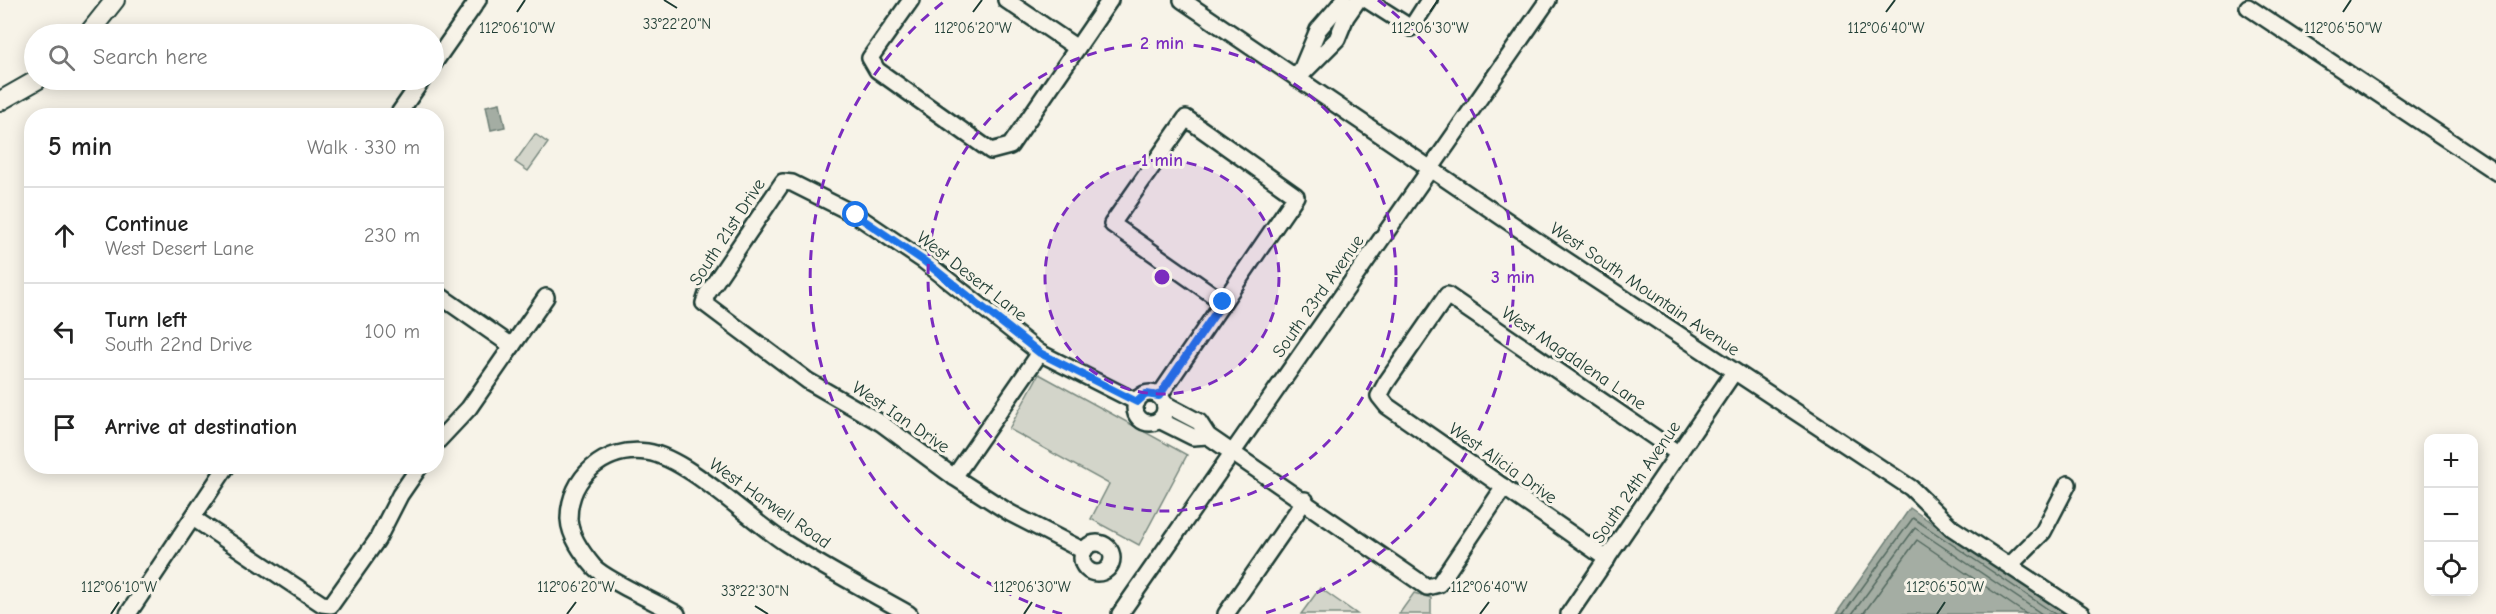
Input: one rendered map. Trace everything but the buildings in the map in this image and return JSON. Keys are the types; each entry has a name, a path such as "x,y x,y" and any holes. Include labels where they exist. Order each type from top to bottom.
{"main road":[{"path":"96,24 115,0"},
{"path":"0,101 24,87"}],"street":[{"path":"444,49 478,0"},
{"path":"911,0 870,58 877,70 991,151 1010,146 1110,0"},
{"path":"1006,0 1077,48"},
{"name":"West South Mountain Avenue","path":"1182,0 1430,169 1911,488 1952,528 2082,614"},
{"path":"1297,79 1318,30 1344,0"},
{"path":"1297,79 1337,39 1346,17 1358,0"},
{"path":"1367,0 1411,28 1429,0"},
{"name":"South 23rd Avenue","path":"1120,614 1548,0"},
{"path":"2248,7 2496,172"},
{"path":"403,108 415,90"},
{"path":"1208,436 1205,427 1162,400 1146,394 1137,402 1136,412 1141,420 1150,423 1159,420 1165,413 1162,400 1223,302 1296,196 1186,118 1112,224 1223,302"},
{"name":"South 21st Drive","path":"704,303 707,294 783,182"},
{"name":"West Desert Lane","path":"783,182 856,215 924,261 1040,353 1137,402"},
{"name":"West Alicia Drive","path":"1447,295 1379,396 1387,406 1607,559"},
{"name":"West Magdalena Lane","path":"1447,295 1679,454"},
{"path":"444,435 469,408 546,297"},
{"path":"444,299 512,346"},
{"name":"West Ian Drive","path":"704,303 808,381 881,423 954,477 1010,513 1084,551"},
{"path":"954,477 1040,353"},
{"name":"South 24th Avenue","path":"1569,614 1734,372"},
{"path":"1179,431 1189,416"},
{"path":"1159,420 1193,437 1208,436 1305,500 1427,587 1439,584 1504,487"},
{"name":"West Harwell Road","path":"677,614 596,570 579,548 569,521 573,494 586,470 614,454 646,451 672,459 785,543 909,614"},
{"path":"128,614 222,474"},
{"path":"193,518 322,604 331,605 377,540 400,495 414,474"},
{"path":"2010,566 2043,532 2068,484"},
{"path":"1226,614 1305,500"}],"shaded area":[{"path":"535,134 548,143 528,171 515,162"},
{"path":"1039,374 1187,455 1139,545 1091,519 1109,484 1009,429"},
{"path":"1320,588 1357,614 1301,614"},
{"path":"1414,593 1431,598 1431,614 1399,614"}],"water":[{"path":"500,103 505,127 491,130 486,106"},
{"path":"1910,508 2066,614 1836,614"}],"route":[{"path":"856,215 924,261 985,312 1040,353 1137,402 1146,394 1159,396 1223,302"}]}
